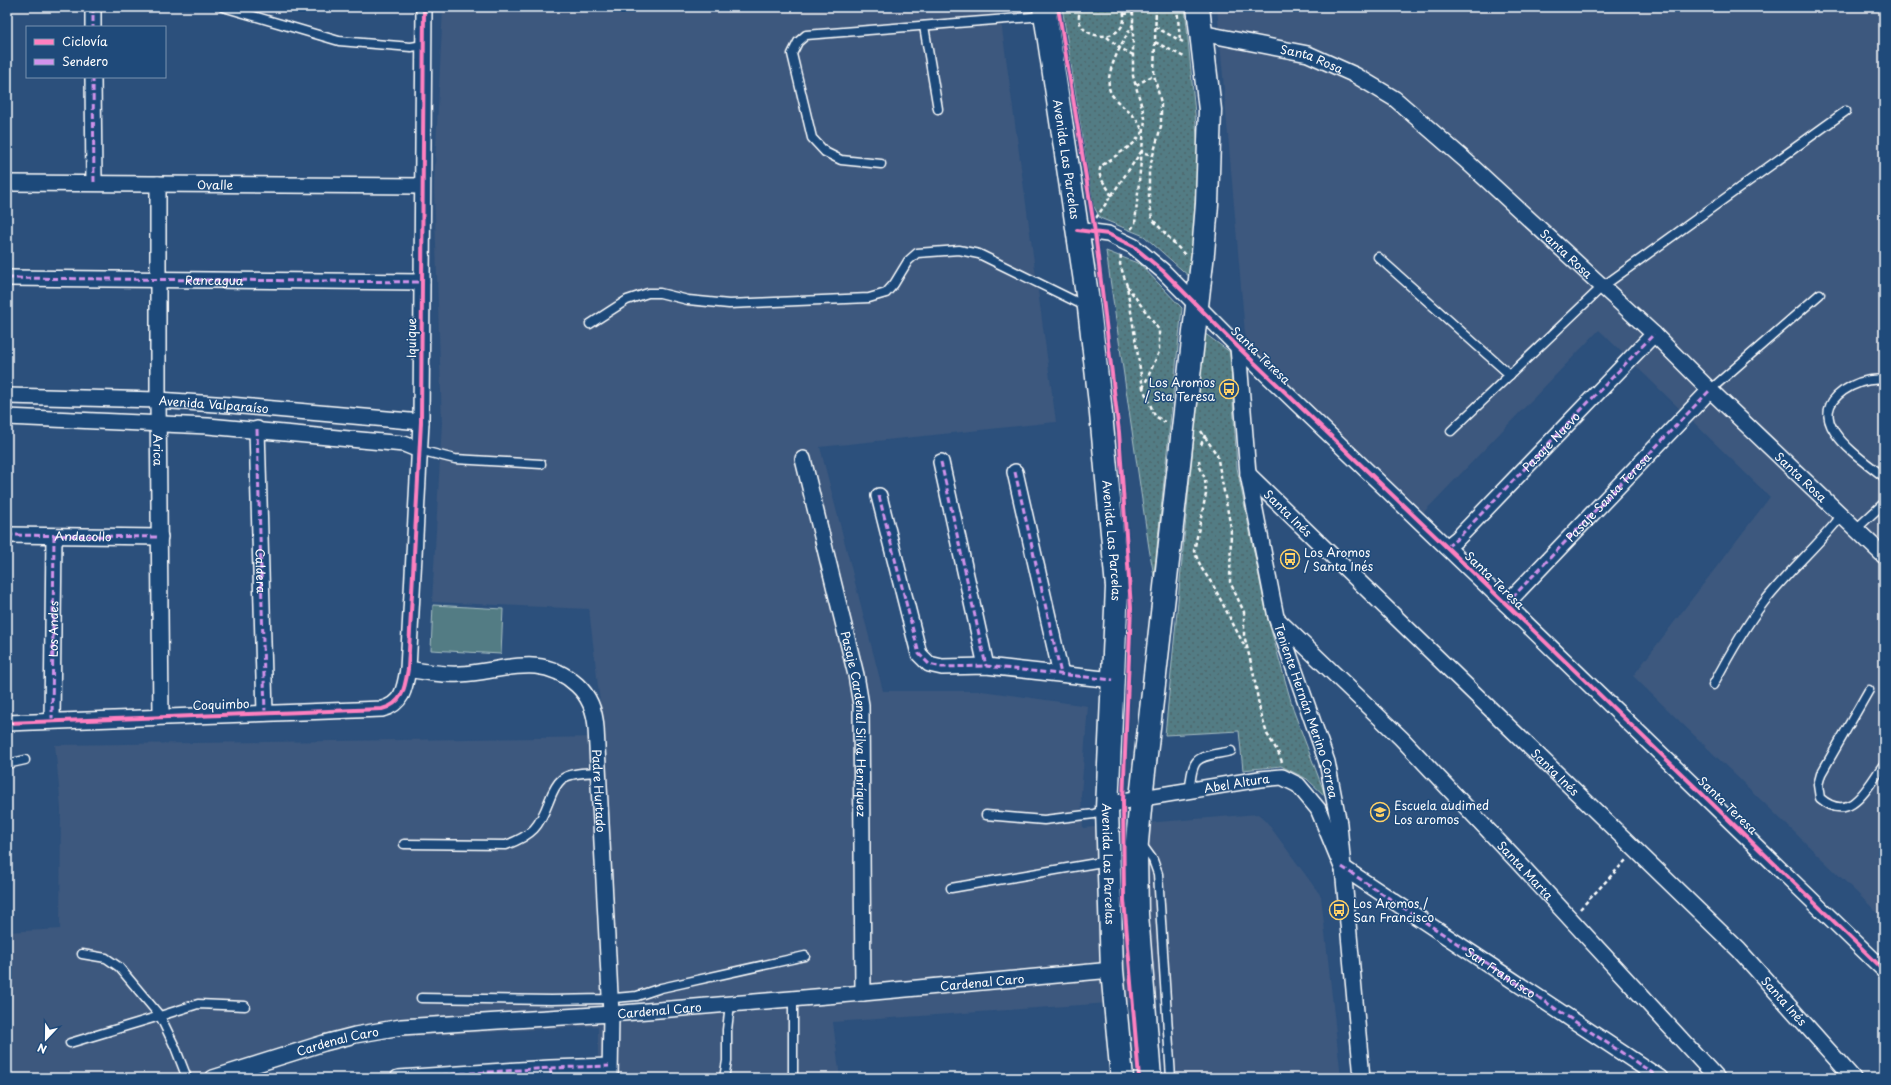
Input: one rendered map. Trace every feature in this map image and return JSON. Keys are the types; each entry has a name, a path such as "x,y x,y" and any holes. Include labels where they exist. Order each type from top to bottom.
{"street":[{"path":"93,7 93,26"},
{"name":"Iquique","path":"408,669 420,422 424,7"},
{"path":"1150,1078 1137,914 1138,839 1141,798 1207,204 1210,110 1198,7"},
{"name":"Avenida Las Parcelas","path":"1044,11 1086,226 1088,308 1100,403 1117,587 1107,809 1112,970 1122,1078"},
{"name":"Santa Rosa","path":"1203,51 1308,54 1355,74 1395,99 1464,159 1654,334 1710,390 1884,556"},
{"path":"93,78 94,183"},
{"name":"Ovalle","path":"7,183 422,186"},
{"name":"Arica","path":"158,184 158,423 161,716"},
{"name":"Santa Teresa","path":"1086,226 1108,234 1133,246 1163,271 1238,347 1884,970"},
{"name":"Rancagua","path":"7,278 422,282"},
{"name":"Pasaje Nuevo","path":"1447,548 1654,334"},
{"name":"Teniente Hernán Merino Correa","path":"1238,347 1248,474 1276,618 1327,762 1339,824 1362,1078"},
{"name":"Pasaje Santa Teresa","path":"1506,604 1710,390"},
{"name":"Avenida Valparaíso","path":"7,396 158,400 230,404 420,422"},
{"name":"Avenida Valparaíso","path":"7,417 158,423 257,429 404,444 419,450"},
{"name":"Caldera","path":"257,429 265,713"},
{"name":"Pasaje Cardenal Silva Henríquez","path":"803,459 856,675 861,705 863,993"},
{"path":"942,462 986,666"},
{"path":"1015,472 1061,674"},
{"name":"Santa Inés","path":"1248,474 1760,972 1853,1078"},
{"path":"879,496 918,654 929,664 942,667 986,666 1113,680"},
{"name":"Andacollo","path":"7,535 160,537"},
{"name":"Los Andes","path":"52,721 54,536"},
{"name":"Santa Marta","path":"1276,618 1401,738 1570,918 1717,1078"},
{"name":"Padre Hurtado","path":"408,669 444,675 462,674 519,665 533,665 556,671 580,688 591,705 596,722 611,1014 609,1072"},
{"name":"Coquimbo","path":"7,723 388,708 397,702 404,692 408,669"},
{"name":"Abel Altura","path":"1107,809 1123,802 1190,789 1282,777 1298,786 1318,809 1342,867"},
{"name":"San Francisco","path":"1342,867 1660,1078"},
{"name":"Cardenal Caro","path":"213,1078 296,1051 381,1030 611,1014 1112,970"},
{"path":"405,1078 609,1072"}],"lane":[{"path":"223,7 339,41 411,47 424,45"},
{"path":"881,164 841,160 825,152 812,138 792,54 798,42 806,35 924,26 1044,11"},
{"path":"924,26 938,109"},
{"path":"1451,431 1602,287 1846,111"},
{"path":"590,324 627,300 648,293 660,293 688,300 729,304 869,298 886,293 894,284 908,261 917,253 959,250 979,254 1088,308"},
{"path":"1378,257 1510,375"},
{"path":"1710,390 1820,294"},
{"path":"1884,380 1873,378 1850,386 1838,395 1829,408 1828,422 1838,437 1884,477"},
{"path":"419,450 455,459 541,464"},
{"path":"1856,529 1884,503"},
{"path":"1713,685 1739,636 1765,600 1831,529 1842,515"},
{"path":"1870,690 1821,774 1818,785 1820,798 1835,807 1844,808 1855,803 1884,764"},
{"path":"1190,789 1193,764 1199,758 1231,751"},
{"path":"7,764 25,760"},
{"path":"404,844 506,845 533,832 543,817 553,792 562,779 571,775 598,772"},
{"path":"986,815 1044,820 1094,814 1107,809"},
{"path":"1138,839 1153,860 1158,874 1171,1078"},
{"path":"951,888 1109,861"},
{"path":"82,954 106,958 119,967 160,1016 175,1047 187,1078"},
{"path":"420,998 551,1000 610,999 637,996 668,986 805,956"},
{"path":"793,999 793,1078"},
{"path":"70,1043 198,1004 244,1006"},
{"path":"724,1078 727,1061 727,1030 730,1004"}],"path":[{"path":"1072,7 1080,8 1080,18 1087,31 1093,35 1107,37 1120,48 1133,55"},
{"path":"1107,37 1119,29 1124,14 1122,7"},
{"path":"1133,7 1133,76 1145,118 1135,224 1122,240 1120,264 1127,286 1143,388 1155,416 1167,423 1168,415"},
{"path":"1156,7 1154,75 1161,103 1161,126 1149,170 1152,219 1185,255 1186,259"},
{"path":"1177,7 1180,40"},
{"path":"1124,14 1133,13"},
{"path":"1133,24 1111,69 1109,82 1111,94 1137,119 1143,132"},
{"path":"1156,27 1203,51"},
{"path":"1155,42 1203,51"},
{"path":"1136,85 1154,75"},
{"path":"1111,196 1110,190 1100,178 1098,172 1101,166 1133,144 1143,132"},
{"path":"1086,226 1111,196 1142,152"},
{"path":"1142,152 1153,155"},
{"path":"1086,226 1092,214"},
{"path":"1127,286 1159,330 1159,352 1143,388"},
{"path":"1200,430 1205,435 1217,455 1231,528 1230,582 1244,612 1244,635 1260,711 1267,734 1278,752 1282,763 1282,777"},
{"path":"1198,451 1205,435"},
{"path":"1199,456 1200,467 1205,478 1206,494 1194,551 1202,569 1213,585 1248,651"},
{"path":"1570,918 1636,850"}],"shaded area":[{"path":"443,7 999,7 1056,422 820,447 883,691 982,691 1088,706 1081,795 1083,828 1258,814 1266,821 1321,896 1341,1078 1177,1078 1169,999 833,1022 840,1078 598,1078 598,1026 369,1039 241,1078 7,1078 7,932 60,929 61,808 55,745 604,737 589,609 432,602 442,423 434,186"},
{"path":"1217,7 1884,7 1884,919 1633,676 1770,497 1599,330 1424,512 1246,345"}],"green space":[{"path":"1062,7 1185,7 1198,146 1191,278 1144,236 1100,218 1093,205"},
{"path":"1106,251 1140,264 1182,308 1154,576 1149,548"},
{"path":"1204,333 1230,352 1237,468 1267,616 1294,712 1326,797 1307,779 1281,766 1243,770 1239,731 1165,735"},
{"path":"433,605 503,609 501,654 431,650"}],"marked path":[{"path":"93,7 93,26"},
{"path":"93,78 94,183"},
{"path":"7,278 422,282"},
{"path":"1447,547 1458,538 1654,334"},
{"path":"1506,604 1710,390"},
{"path":"257,429 265,713"},
{"path":"941,462 986,666"},
{"path":"1015,472 1061,674"},
{"path":"879,496 919,654 929,664 942,667 986,666 1113,680"},
{"path":"7,535 160,537"},
{"path":"52,721 54,536"},
{"path":"1342,867 1660,1078"},
{"path":"398,1078 550,1068 609,1066"},
{"path":"550,1068 552,1078"}],"cycle path":[{"path":"7,723 382,709 389,707 399,699 402,694 408,669 421,422 424,7"},
{"path":"1058,7 1095,232 1119,432 1131,608 1123,801 1124,900 1139,1078"},
{"path":"1077,230 1108,234 1133,246 1163,271 1238,347 1884,970"}],"place":[{"name":"Los Aromos / Sta Teresa","path":"1229,389"},
{"name":"Los Aromos / Santa Inés","path":"1290,559"},
{"name":"Escuela audimed Los aromos","path":"1380,812"},
{"name":"Los Aromos / San Francisco","path":"1339,910"}]}
